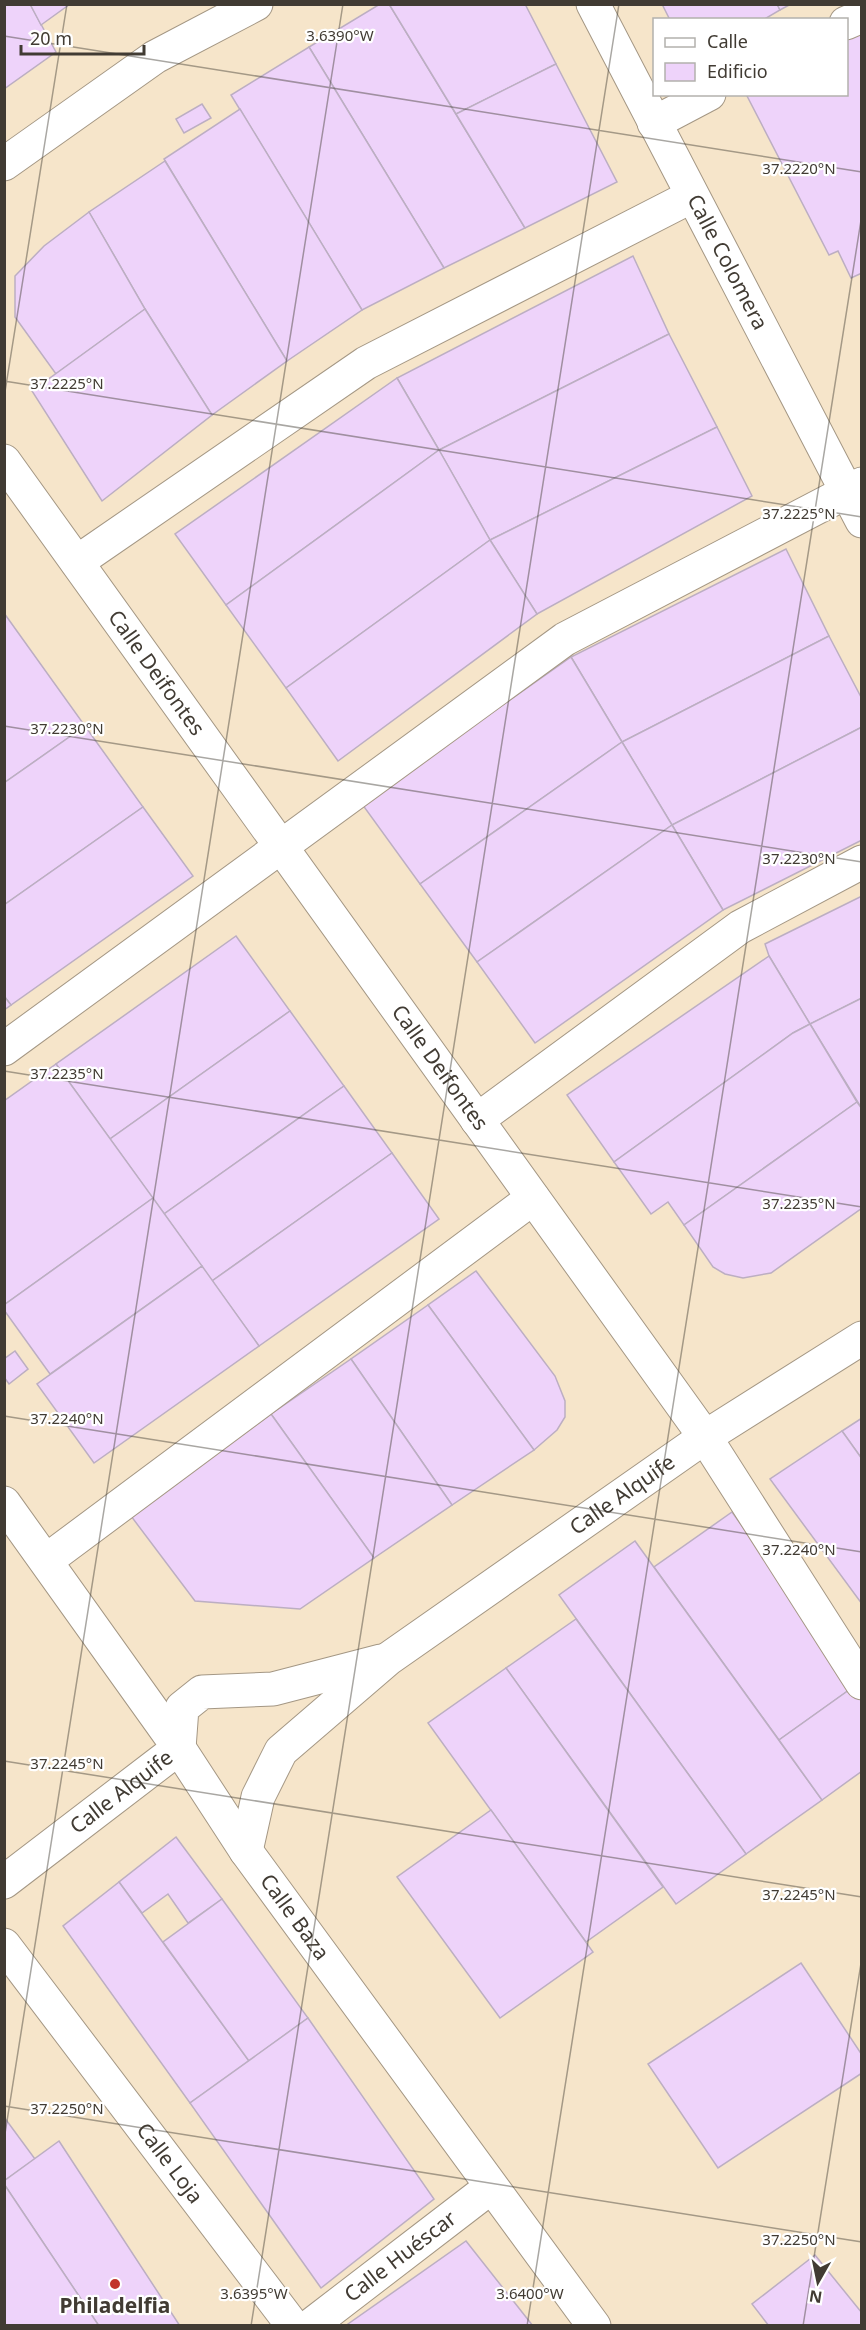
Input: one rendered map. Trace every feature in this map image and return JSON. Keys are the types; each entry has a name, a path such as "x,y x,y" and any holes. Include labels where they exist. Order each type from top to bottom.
{"street":[{"path":"4,164 154,57 256,4"},
{"name":"Calle Colomera","path":"593,4 692,196 854,488 861,521"},
{"path":"654,123 705,96"},
{"path":"77,562 366,363 692,196"},
{"name":"Calle Deifontes","path":"4,461 15,497 77,562 705,1437 861,1683"},
{"path":"4,1049 565,639 854,488"},
{"path":"477,1120 740,927 861,862"},
{"path":"47,1560 533,1198"},
{"name":"Calle Alquife","path":"246,1851 258,1797 281,1751 388,1659 705,1437 861,1338"},
{"name":"Calle Baza","path":"4,1503 47,1560 179,1748 246,1851 490,2187 594,2325"},
{"name":"Calle Alquife","path":"4,1882 179,1748 182,1708 202,1692 273,1689 388,1659"},
{"name":"Calle Loja","path":"4,1945 293,2325"},
{"name":"Calle Huéscar","path":"310,2325 490,2187"}],"shaded area":[{"path":"5,5 861,5 861,2325 5,2325"}],"building":[{"path":"4,4 30,4 56,52 4,89"},
{"path":"30,4 70,4 41,25"},
{"path":"380,4 389,4 525,228 444,268 309,47"},
{"path":"389,4 525,4 556,64 456,114"},
{"path":"662,4 777,4 780,10 766,18 669,18"},
{"path":"777,4 791,4 780,10"},
{"path":"862,30 862,273 851,278 838,251 829,255 747,96 848,96 848,37"},
{"path":"309,47 444,268 362,310 231,95"},
{"path":"556,64 617,182 525,228 456,114"},
{"path":"202,104 211,118 184,133 176,119"},
{"path":"240,109 362,310 287,361 164,159"},
{"path":"165,161 287,361 212,415 145,309 89,212"},
{"path":"89,212 145,309 56,374 15,317 15,276 44,246"},
{"path":"633,256 669,334 439,450 397,378"},
{"path":"145,309 212,415 102,501 32,391"},
{"path":"669,334 717,427 490,540 439,450"},
{"path":"397,378 439,450 226,605 175,534"},
{"path":"717,427 752,496 537,614 490,540"},
{"path":"439,450 490,540 286,688 226,605"},
{"path":"490,540 537,614 338,761 286,688"},
{"path":"786,549 829,636 622,742 571,657"},
{"path":"4,613 85,726 4,783"},
{"path":"829,636 862,699 862,727 672,825 622,742"},
{"path":"571,657 622,742 420,884 362,804"},
{"path":"85,726 143,807 4,905 4,783"},
{"path":"862,727 862,840 723,910 672,825"},
{"path":"622,742 672,825 477,962 420,884"},
{"path":"143,807 193,876 11,1005 4,996 4,905"},
{"path":"672,825 723,910 535,1043 477,962"},
{"path":"862,896 862,998 810,1024 769,956 765,944"},
{"path":"236,936 290,1011 110,1139 56,1064"},
{"path":"769,956 810,1024 793,1033 614,1162 567,1095"},
{"path":"4,996 11,1005 4,1010"},
{"path":"862,998 862,1109 810,1024"},
{"path":"290,1011 344,1086 164,1214 110,1139"},
{"path":"810,1024 857,1102 684,1225 668,1202 651,1214 614,1162 793,1033"},
{"path":"56,1064 153,1198 4,1305 4,1101"},
{"path":"344,1086 392,1153 212,1281 164,1214"},
{"path":"857,1102 862,1109 862,1208 771,1273 743,1278 725,1274 713,1267 684,1225"},
{"path":"392,1153 439,1219 259,1346 212,1281"},
{"path":"153,1198 202,1266 50,1374 4,1310 4,1305"},
{"path":"202,1266 259,1346 94,1463 37,1384"},
{"path":"476,1271 555,1376 565,1401 565,1417 557,1430 534,1450 428,1305"},
{"path":"428,1305 534,1450 452,1505 351,1359"},
{"path":"15,1351 28,1369 9,1384 4,1377 4,1359"},
{"path":"351,1359 452,1505 374,1558 271,1414"},
{"path":"271,1414 374,1558 300,1609 195,1601 131,1516"},
{"path":"862,1418 862,1459 842,1431"},
{"path":"842,1431 862,1459 862,1604 770,1479"},
{"path":"732,1512 856,1685 779,1740 654,1567"},
{"path":"635,1541 822,1800 746,1854 559,1595"},
{"path":"576,1619 746,1854 676,1904 506,1668"},
{"path":"506,1668 663,1887 586,1942 428,1723"},
{"path":"856,1685 862,1692 862,1771 822,1800 779,1740"},
{"path":"491,1810 593,1952 500,2018 397,1877"},
{"path":"176,1837 222,1899 188,1923 168,1894 142,1913 119,1882"},
{"path":"119,1882 249,2061 190,2103 63,1926"},
{"path":"222,1899 308,2018 249,2061 163,1942"},
{"path":"801,1963 862,2055 862,2073 718,2168 648,2064"},
{"path":"308,2018 434,2199 321,2288 190,2103"},
{"path":"4,2117 35,2159 4,2181"},
{"path":"59,2141 180,2326 99,2326 4,2184 4,2181"},
{"path":"4,2184 99,2326 4,2326"},
{"path":"466,2241 533,2326 349,2326 348,2324"},
{"path":"815,2255 862,2313 862,2326 769,2326 752,2304"}],"place":[{"name":"Philadelfia","path":"115,2284"}]}
